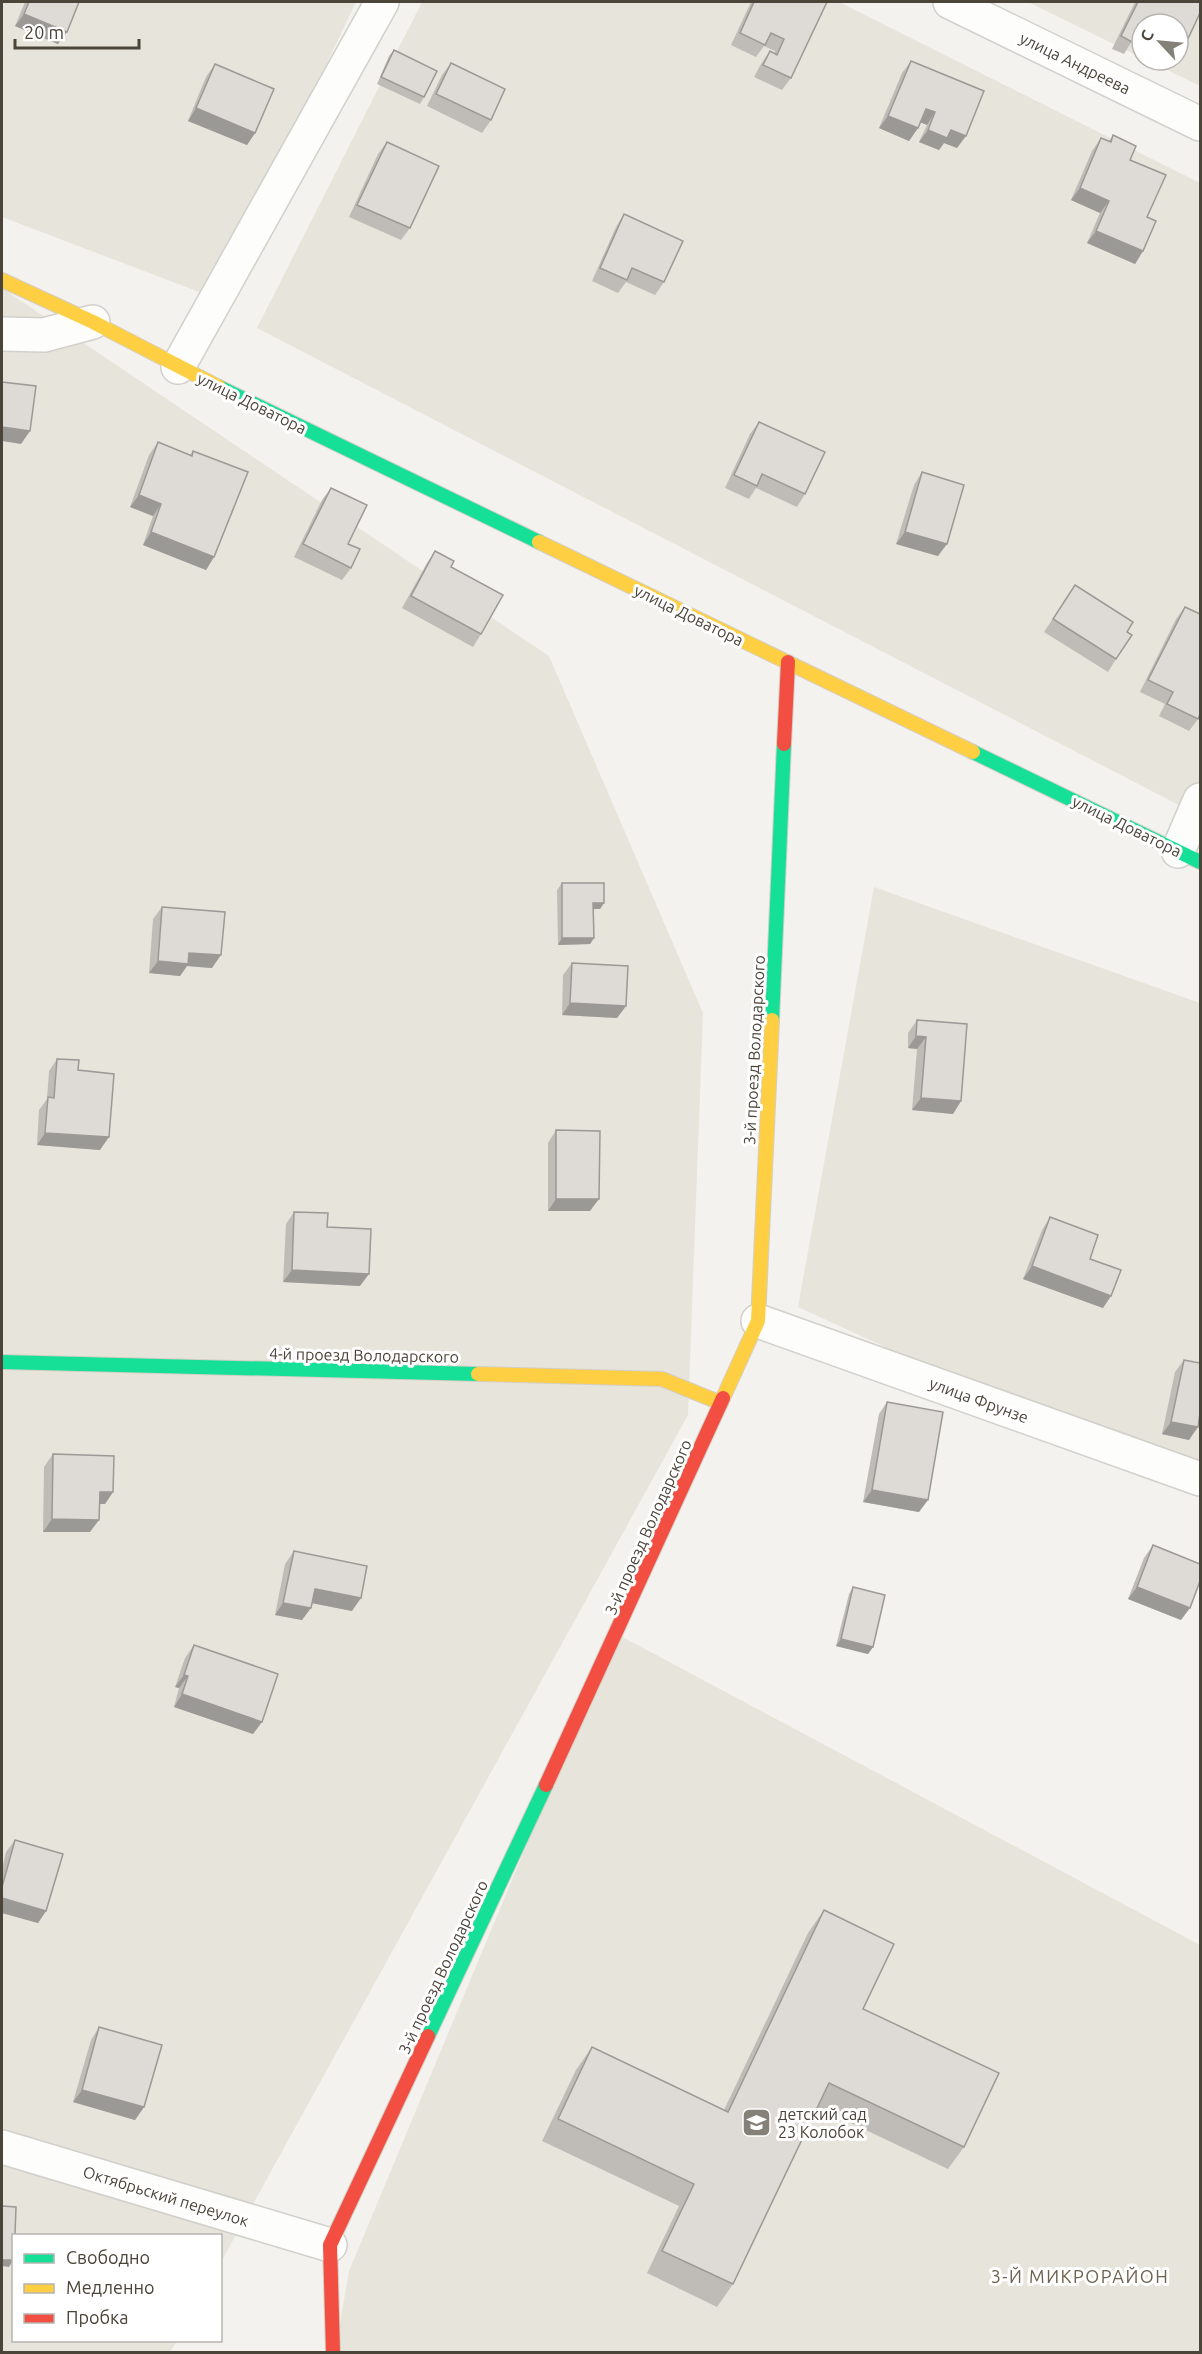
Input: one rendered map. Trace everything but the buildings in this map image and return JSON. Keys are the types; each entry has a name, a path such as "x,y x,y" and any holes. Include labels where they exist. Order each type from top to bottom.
{"street":[{"name":"улица Доватора","path":"178,367 382,2"},
{"name":"улица Андреева","path":"950,2 1200,124"},
{"name":"улица Доватора","path":"2,280 93,322 178,367 1189,856"},
{"path":"2,334 44,335 93,322"},
{"name":"3-й проезд Володарского","path":"333,2352 330,2245 615,1638 758,1321 788,662"},
{"path":"1189,856 1200,800"},
{"name":"улица Фрунзе","path":"758,1321 1200,1479"},
{"name":"4-й проезд Володарского","path":"2,1362 662,1379 722,1403"},
{"name":"Октябрьский переулок","path":"2,2147 330,2245"}],"shaded area":[{"path":"2,2 356,2 215,298 2,217"},
{"path":"422,2 839,2 1200,183 1200,816 257,328"},
{"path":"1028,2 1200,2 1200,86 1171,72 1190,72 1190,12 1130,12 1130,52"},
{"path":"2,288 549,656 703,1013 688,1415 222,2260 222,2234 12,2234 12,2342 176,2342 170,2352 2,2352"},
{"path":"874,887 1200,1003 1200,1492 798,1307"},
{"name":"3-Й МИКРОРАЙОН","path":"615,1633 1200,1945 1200,2352 335,2352 349,2271"}],"traffic: fast":[{"path":"219,387 539,542"},
{"path":"772,1020 784,744"},
{"path":"973,752 1200,862"},
{"path":"2,1362 478,1374"},
{"path":"428,2036 546,1785"}],"traffic: slow":[{"path":"2,280 93,322 219,387"},
{"path":"539,542 973,752"},
{"path":"723,1398 758,1321 772,1020"},
{"path":"478,1374 662,1379 721,1403"}],"traffic: jam":[{"path":"784,744 788,662"},
{"path":"546,1785 723,1398"},
{"path":"333,2352 330,2245 428,2036"}],"place":[{"name":"детский сад 23 Колобок","path":"757,2123"}],"district":[{"name":"3-Й МИКРОРАЙОН","path":"1080,2277"}]}
